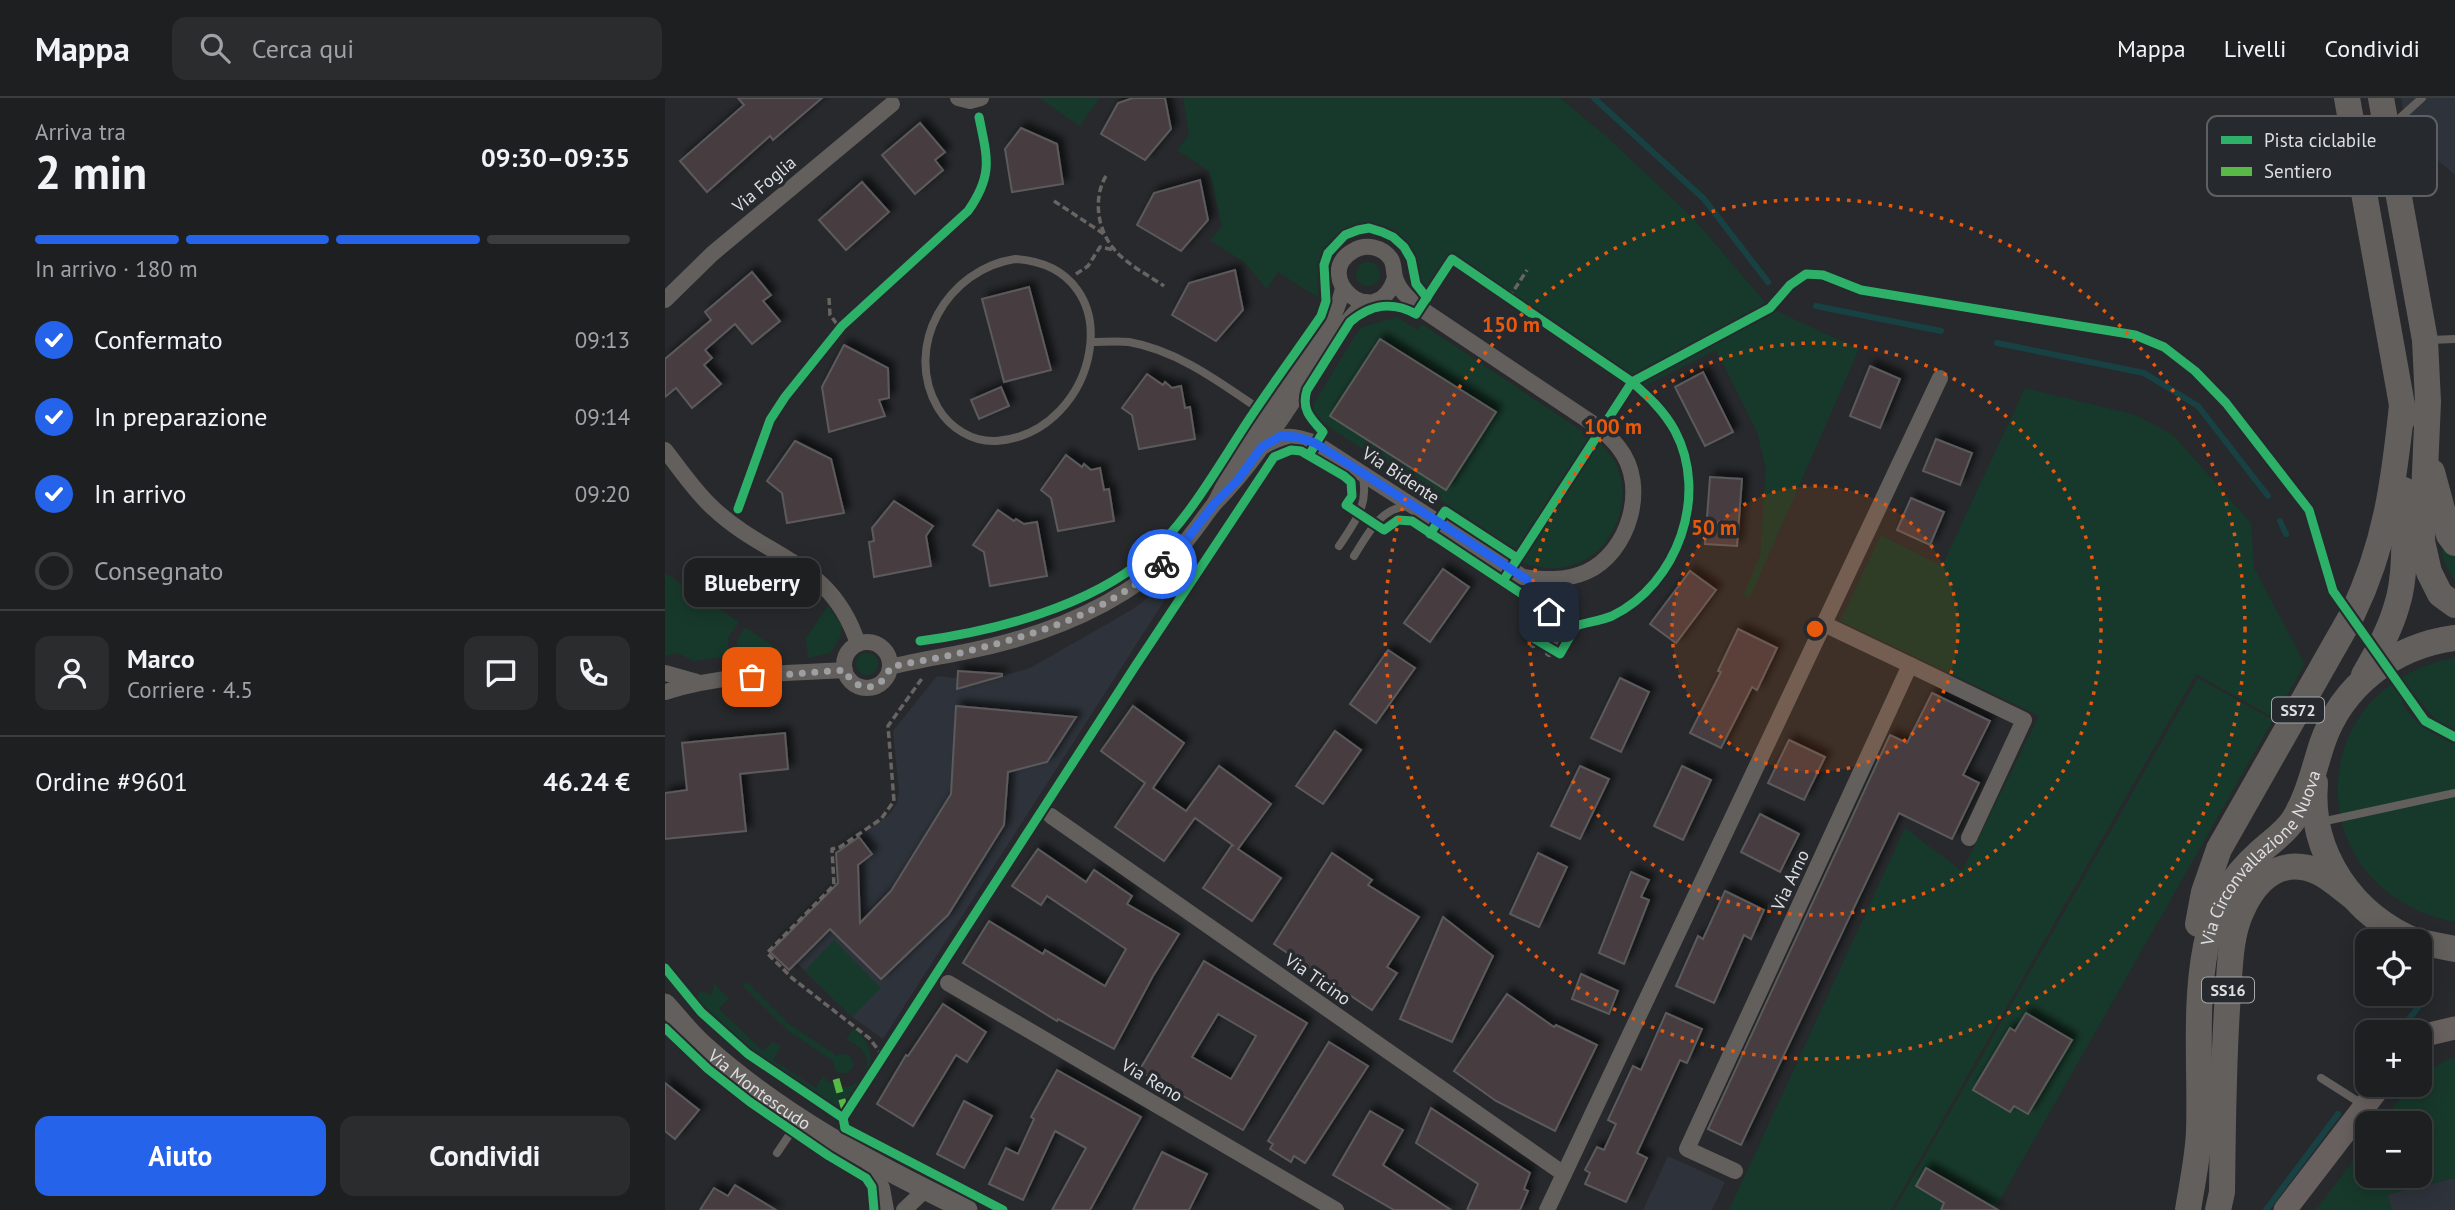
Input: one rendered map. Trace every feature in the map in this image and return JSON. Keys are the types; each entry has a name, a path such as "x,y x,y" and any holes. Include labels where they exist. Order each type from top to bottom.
{"main road":[{"name":"SS72","path":"2347,98 2350,116"},
{"path":"2381,98 2384,116"},
{"name":"SS72","path":"2356,687 2376,656 2398,604 2404,513 2402,405 2365,196"},
{"path":"2398,196 2425,340 2428,402 2422,541 2429,572 2441,594 2455,605"},
{"name":"SS72","path":"2199,1012 2194,956 2204,892 2219,849 2367,584 2388,515 2402,405"},
{"path":"2425,451 2449,535 2455,543"},
{"name":"Via Circonvallazione Nuova","path":"2189,1210 2199,1135 2199,1012 2205,947 2221,899 2230,883 2247,864 2293,820 2312,778 2328,729 2356,687 2382,664 2411,649 2437,640 2455,638"},
{"name":"Via Circonvallazione Nuova","path":"2319,757 2314,787 2317,823 2333,869 2352,896"},
{"name":"Via Circonvallazione Nuova","path":"2218,1210 2222,1192 2225,1039 2231,955 2241,912 2255,887 2269,874 2287,867 2312,869 2352,896 2378,920 2395,929"},
{"name":"Via Circonvallazione Nuova","path":"2432,944 2455,949"},
{"path":"2432,949 2455,961"},
{"path":"2432,1033 2455,1028"},
{"path":"2285,1210 2372,1097"}],"street":[{"path":"958,98 970,101 981,98"},
{"name":"Via Foglia","path":"665,300 712,254 897,100"},
{"path":"1395,278 1387,294 1374,302 1357,301 1343,289 1339,279 1343,260 1357,248 1367,246 1385,253 1391,260 1395,278 1404,293 1420,308 1601,429 1620,449 1632,479 1633,509 1622,537 1604,560 1587,571 1565,578 1544,580 1523,577"},
{"path":"1215,503 1229,474 1333,320 1343,289"},
{"path":"890,667 966,652 1037,632 1096,610 1136,586 1177,552 1215,503 1237,481 1341,329 1366,302"},
{"path":"1547,1210 1940,378"},
{"name":"Via Bidente","path":"1262,447 1281,436 1297,437 1315,443 1523,577"},
{"path":"665,450 712,507 808,572 832,594 851,624 857,644"},
{"path":"1824,624 2024,720 1969,838"},
{"path":"857,644 878,644 887,654 890,667 884,680 866,688 852,682 845,670 846,654 857,644"},
{"name":"Via Arno","path":"1735,1171 1687,1149 1910,665"},
{"path":"665,692 697,682 845,670"},
{"path":"665,673 697,682"},
{"name":"Via Ticino","path":"1051,816 1564,1174"},
{"name":"Via Reno","path":"948,983 1336,1210"},
{"name":"Via Montescudo","path":"665,1004 703,1046 800,1119 926,1197 967,1210"},
{"path":"866,1158 882,1188 885,1210"},
{"path":"904,1210 926,1197"}],"lane":[{"path":"2402,116 2422,98"},
{"path":"1015,259 1032,260 1048,265 1069,279 1085,305 1091,342 1088,362 1071,398 1057,414 1023,435 986,441 970,436 945,418 932,394 927,375 928,342 933,323 943,303 959,285 988,265 1015,259"},
{"path":"2425,340 2455,339"},
{"path":"1091,342 1129,342 1162,352 1199,368 1269,415"},
{"path":"1339,545 1364,504 1365,487 1361,472"},
{"path":"1354,556 1382,516 1397,507 1413,506"},
{"path":"1523,577 1540,589 1549,612 1546,624 1533,644"},
{"path":"1549,653 1570,611 1565,578"},
{"path":"2317,823 2455,793"},
{"path":"2321,1078 2365,1106"},
{"path":"777,1153 800,1119"}],"path":[{"path":"1106,176 1098,188 1097,201 1105,236 1114,250 1164,286"},
{"path":"1054,201 1105,236"},
{"path":"1069,279 1088,266 1100,247 1114,250"},
{"path":"1509,298 1527,270"},
{"path":"1498,290 1520,305"},
{"path":"829,298 830,314 840,328"},
{"path":"832,338 852,317"},
{"path":"876,1068 886,1052 792,978 767,953 834,885 832,849 840,847 881,819 894,801 888,726 924,675"}],"shaded area":[{"path":"2401,98 2455,98 2455,175 2437,159 2437,116 2404,116"},
{"path":"1184,570 883,1039 852,1017 797,963 789,970 838,883 836,853 890,814 897,803 899,792 893,731 937,676 985,681 1030,668 1133,609"},
{"path":"1668,1156 1725,1182 1712,1210 1643,1210"},
{"path":"2455,1178 2455,1210 2341,1210 2388,1194 2413,1188 2432,1188 2432,1183"}],"green space":[{"path":"1039,98 1099,98 1080,126"},
{"path":"1183,98 1560,98 1607,137 1692,217 1770,308 1859,349 1750,598 1743,596 1760,555 1766,469 1757,432 1716,350 1645,386 1451,255 1428,293 1422,286 1406,241 1398,233 1376,224 1356,226 1331,243 1320,260 1319,298 1278,272 1267,289 1245,263 1210,240 1222,226 1209,171 1177,150 1189,135"},
{"path":"1368,262 1377,265 1380,274 1377,283 1368,286 1359,283 1356,274 1359,265"},
{"path":"1397,317 1417,330 1422,324 1600,443 1614,460 1623,493 1621,510 1607,540 1595,553 1581,562 1565,567 1543,568 1522,563 1526,556 1321,422 1314,413 1314,403 1360,328","holes":["1381,339 1495,412 1331,416"]},
{"path":"2025,388 2136,415 2173,435 2251,523 2254,568 2305,664 2274,718 2196,674 1891,1210 1729,1210 1905,828 1962,871 2039,716 1840,621 1881,535 1942,566"},
{"path":"2443,545 2455,557 2455,581 2443,559"},
{"path":"665,573 739,622 728,638 729,656 694,661 678,653 665,656"},
{"path":"828,606 842,626 840,637 830,653 808,658 806,638"},
{"path":"745,627 782,652 738,657 737,641"},
{"path":"867,653 875,656 878,664 875,672 867,675 859,672 856,664 859,656"},
{"path":"2455,658 2453,730 2435,719 2415,695 2402,703 2419,723 2455,745 2455,922 2403,903 2367,871 2345,832 2338,789 2345,745 2367,706 2404,676"},
{"path":"2198,678 2273,720 1994,1210 1894,1210"},
{"path":"834,940 881,988 852,1017 805,970"},
{"path":"747,982 789,1024 837,1056 843,1053 850,1056 854,1065 851,1069 845,1073 838,1072 833,1061 787,1030 742,985"},
{"path":"714,984 729,998 719,1009 763,1051 772,1042 781,1046 773,1060 816,1088 823,1076 834,1085 845,1087 855,1084 863,1076 867,1067 866,1057 859,1047 846,1040 854,1028 864,1039 871,1061 864,1081 843,1112 753,1052 697,999 700,991 712,995"},
{"path":"2455,1058 2455,1178 2432,1183 2432,1111 2390,1111 2401,1097 2432,1097 2432,1069"},
{"path":"2355,1158 2355,1188 2413,1188 2388,1194 2392,1210 2316,1210"}],"building":[{"path":"738,98 822,98 773,140 770,136 707,192 680,161 744,105"},
{"path":"1133,98 1165,98 1171,129 1145,160 1101,134 1118,103"},
{"path":"920,123 945,152 935,160 943,170 915,194 882,155"},
{"path":"1021,128 1057,144 1063,184 1012,192 1005,149"},
{"path":"1200,180 1208,220 1181,251 1137,225 1154,193"},
{"path":"862,182 889,212 846,250 819,220"},
{"path":"1235,270 1243,310 1216,341 1172,315 1189,283"},
{"path":"752,272 771,295 763,301 780,321 752,344 735,324 705,350 712,358 704,365 721,384 692,408 676,388 665,397 665,359 711,320 705,312"},
{"path":"1029,287 1051,370 1004,382 982,299"},
{"path":"1380,339 1496,412 1446,490 1330,416"},
{"path":"844,345 888,368 889,398 879,400 885,416 829,432 822,387"},
{"path":"1870,366 1900,379 1880,428 1850,416"},
{"path":"1703,372 1733,432 1705,446 1675,387"},
{"path":"1147,374 1163,385 1165,382 1172,388 1181,386 1185,408 1190,407 1195,439 1139,449 1132,415 1122,408"},
{"path":"1001,387 1009,406 979,419 971,400"},
{"path":"1936,439 1972,453 1960,485 1923,471"},
{"path":"795,441 831,459 844,513 787,523 782,493 767,481"},
{"path":"1066,455 1082,467 1084,464 1091,470 1100,468 1104,490 1109,489 1114,521 1058,531 1051,498 1041,490"},
{"path":"1710,477 1742,479 1737,546 1705,544"},
{"path":"1911,498 1944,512 1930,545 1897,530"},
{"path":"894,501 933,526 926,536 931,566 874,577 869,542 874,541 872,528"},
{"path":"998,510 1014,521 1016,519 1024,524 1037,522 1047,576 990,586 984,552 973,545"},
{"path":"1443,569 1469,587 1430,642 1404,623"},
{"path":"1690,571 1716,590 1676,643 1650,624"},
{"path":"1738,629 1777,648 1757,690 1752,687 1721,748 1690,733 1721,672 1718,671"},
{"path":"1388,650 1415,668 1376,723 1350,704"},
{"path":"958,671 1002,674 1002,676 957,689"},
{"path":"1620,678 1649,692 1621,752 1591,738"},
{"path":"1932,693 1990,721 1963,775 1979,783 1952,839 1899,813 1741,1145 1708,1129 1890,735 1907,743"},
{"path":"956,706 1076,717 1047,762 1008,772 1004,825 948,915 881,979 830,929 789,970 770,952 838,883 836,853 859,837 872,854 858,865 860,923 891,891 951,794"},
{"path":"1133,706 1184,743 1153,788 1186,811 1219,766 1271,804 1238,849 1281,878 1252,921 1203,888 1232,845 1234,846 1195,818 1164,861 1115,827 1145,783 1101,751"},
{"path":"1335,731 1361,750 1323,804 1296,786"},
{"path":"785,733 788,769 740,774 746,831 665,839 665,793 687,790 682,743"},
{"path":"1789,740 1825,757 1804,800 1768,783"},
{"path":"1580,766 1609,779 1580,839 1551,826"},
{"path":"1682,766 1711,780 1683,840 1654,826"},
{"path":"1760,814 1799,834 1780,872 1741,852"},
{"path":"1038,849 1086,882 1094,870 1132,896 1127,904 1179,934 1114,1049 1058,1019 1057,1021 963,963 989,921 1043,954 1045,950 1105,986 1126,949 1047,896 1041,905 1012,886"},
{"path":"1332,853 1372,880 1368,885 1419,917 1387,967 1397,973 1372,1010 1274,944"},
{"path":"1538,853 1567,867 1539,927 1510,914"},
{"path":"1631,872 1649,880 1641,897 1649,900 1624,964 1599,953"},
{"path":"1725,891 1764,910 1751,939 1744,935 1714,1003 1676,986 1698,936 1703,939"},
{"path":"1443,917 1493,956 1452,1042 1400,1019"},
{"path":"1204,961 1307,1023 1243,1130 1139,1071","holes":["1218,1014 1256,1036 1231,1079 1192,1057"]},
{"path":"1581,974 1618,991 1609,1014 1572,999"},
{"path":"1507,994 1554,1027 1556,1025 1597,1045 1555,1131 1496,1101 1454,1071"},
{"path":"943,1004 986,1032 967,1062 956,1055 913,1126 877,1104 906,1055 908,1056"},
{"path":"1666,1013 1702,1029 1687,1063 1680,1060 1637,1153 1647,1158 1626,1202 1585,1184 1590,1173 1585,1170 1597,1147 1604,1150 1616,1124 1608,1120 1633,1066 1641,1070"},
{"path":"2026,1013 2072,1040 2028,1114 2014,1106 2010,1112 1973,1090 2010,1028 2015,1031"},
{"path":"1329,1042 1368,1066 1305,1163 1294,1156 1291,1162 1270,1149 1273,1144 1268,1141"},
{"path":"1057,1070 1141,1117 1090,1210 1052,1210 1086,1148 1055,1131 1023,1200 989,1184 1006,1148 1018,1154 1034,1119 1031,1117"},
{"path":"665,1083 699,1110 675,1139 665,1131"},
{"path":"964,1101 992,1116 964,1168 937,1154"},
{"path":"1431,1108 1530,1173 1524,1189 1528,1191 1520,1210 1467,1210 1478,1184 1416,1143"},
{"path":"1370,1111 1403,1130 1383,1165 1451,1210 1394,1210 1333,1175"},
{"path":"1162,1152 1207,1174 1189,1210 1133,1210"},
{"path":"1926,1168 1998,1210 1941,1210 1944,1203 1916,1186"},
{"path":"735,1185 776,1210 700,1210 714,1188 728,1196"}],"waterway":[{"path":"1594,98 1704,199 1768,282"},
{"path":"1816,306 1941,331"},
{"path":"1997,343 2144,373 2198,406 2268,496"},
{"path":"2280,521 2286,534"},
{"path":"2408,1020 2419,1006"},
{"path":"2266,1210 2338,1114"}],"marked path":[{"path":"836,1079 846,1114"}],"cycle path":[{"path":"738,509 770,420 785,397 842,326 968,211 976,198 982,186 986,165 979,117"},
{"path":"920,641 979,631 1069,603 1123,575 1162,543 1202,493 1321,316 1326,301 1324,265 1328,253 1345,235 1369,228 1393,237 1404,247 1411,259 1416,284 1427,298"},
{"path":"843,1118 1274,457 1291,450 1301,451 1351,482 1352,496 1346,505 1384,530 1398,520 1412,521 1531,600 1537,618 1528,635 1560,654 1576,626 1612,616 1635,601 1654,583 1670,560 1681,536 1687,509 1689,482 1685,456 1675,431 1656,405 1632,382 1452,259 1416,314 1399,307 1382,306 1366,311 1350,322 1307,390 1306,408 1323,432 1309,455"},
{"path":"1503,581 1632,382 1770,308 1790,285 1806,274 1823,275 1861,290 2135,335 2164,347 2195,371 2226,403 2309,510 2333,591 2425,721 2455,737"},
{"path":"1430,534 1445,511 1517,558"},
{"path":"665,968 701,1012 748,1054 843,1118 845,1128"},
{"path":"665,1028 708,1069 750,1102 866,1178 872,1187 874,1210"},
{"path":"845,1128 1003,1210"}],"way so far":[{"path":"752,677 845,670 852,682 866,688 873,687 884,680 890,667 966,652 1037,632 1096,610 1136,586 1162,564"}],"place":[{"name":"Blueberry","path":"752,677"}],"route":[{"path":"1162,564 1177,552 1262,447 1281,436 1297,437 1315,443 1523,577 1540,589 1549,612"}]}
